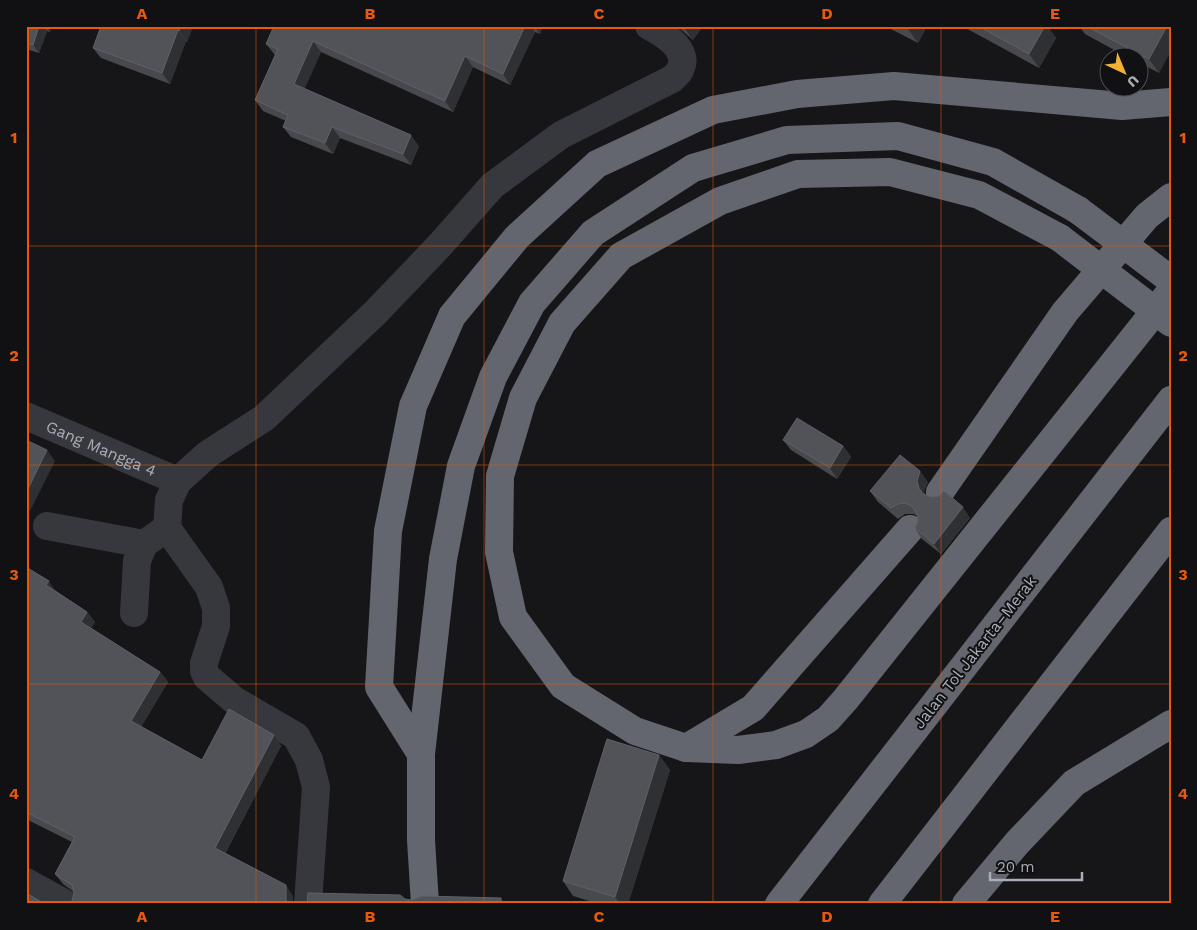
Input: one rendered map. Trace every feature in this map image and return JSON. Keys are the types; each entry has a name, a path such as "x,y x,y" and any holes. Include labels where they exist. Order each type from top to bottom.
{"highway":[{"path":"421,754 379,687 388,531 413,406 452,316 517,237 597,164 713,110 797,94 894,86 1122,106 1171,102"},
{"path":"425,904 421,840 421,754 443,559 461,466 493,378 532,303 593,233 693,168 788,140 898,136 994,162 1078,210 1171,280"},
{"path":"1171,291 845,700 828,719 806,734 776,745 738,750 686,748 635,731 563,686 513,617 499,552 500,476 523,398 562,323 621,256 720,201 798,174 890,172 979,195 1060,238 1171,323"},
{"path":"940,492 1066,312 1147,216 1171,197"},
{"name":"Jalan Tol Jakarta–Merak","path":"779,904 1171,400"},
{"path":"686,748 753,708 910,529"},
{"path":"882,904 1171,530"},
{"path":"966,904 1017,843 1074,783 1171,724"}],"street":[{"path":"308,904 316,787 309,760 296,736 234,700 207,677 204,671 204,663 216,626 216,608 209,587 167,528 169,500 178,481 208,454 264,418 375,313 440,246 492,186 562,135 672,79 680,70 683,60 679,49 668,38 649,26"},
{"name":"Gang Mangga 4","path":"26,416 178,481"},
{"path":"47,526 144,544"},
{"path":"134,613 137,561 144,544 167,528"},
{"path":"27,883 66,904"}],"building":[{"path":"26,26 39,26 33,45 26,43"},
{"path":"101,26 181,26 162,73 93,48"},
{"path":"274,26 525,26 503,74 465,56 445,101 313,41 294,84 411,135 403,154 332,127 325,143 283,127 288,115 255,100 278,49 266,44"},
{"path":"978,26 1045,26 1029,54"},
{"path":"1086,26 1167,26 1150,57 1150,48 1128,48"},
{"path":"797,418 843,446 830,468 783,440"},
{"path":"26,440 47,450 26,493"},
{"path":"900,455 920,471 917,481 923,494 932,497 939,496 944,491 963,507 934,544 915,528 918,521 917,514 912,506 905,503 891,508 870,491"},
{"path":"26,567 49,581 46,585 87,612 81,622 160,672 131,721 202,760 229,709 274,735 215,848 286,885 286,900 290,904 69,904 74,893 72,885 55,874 75,837 26,812"},
{"path":"607,739 659,755 615,897 563,881"},
{"path":"26,893 45,904 26,904"},
{"path":"308,893 400,895 405,899 412,900 422,896 501,898 501,904 307,904"}]}
